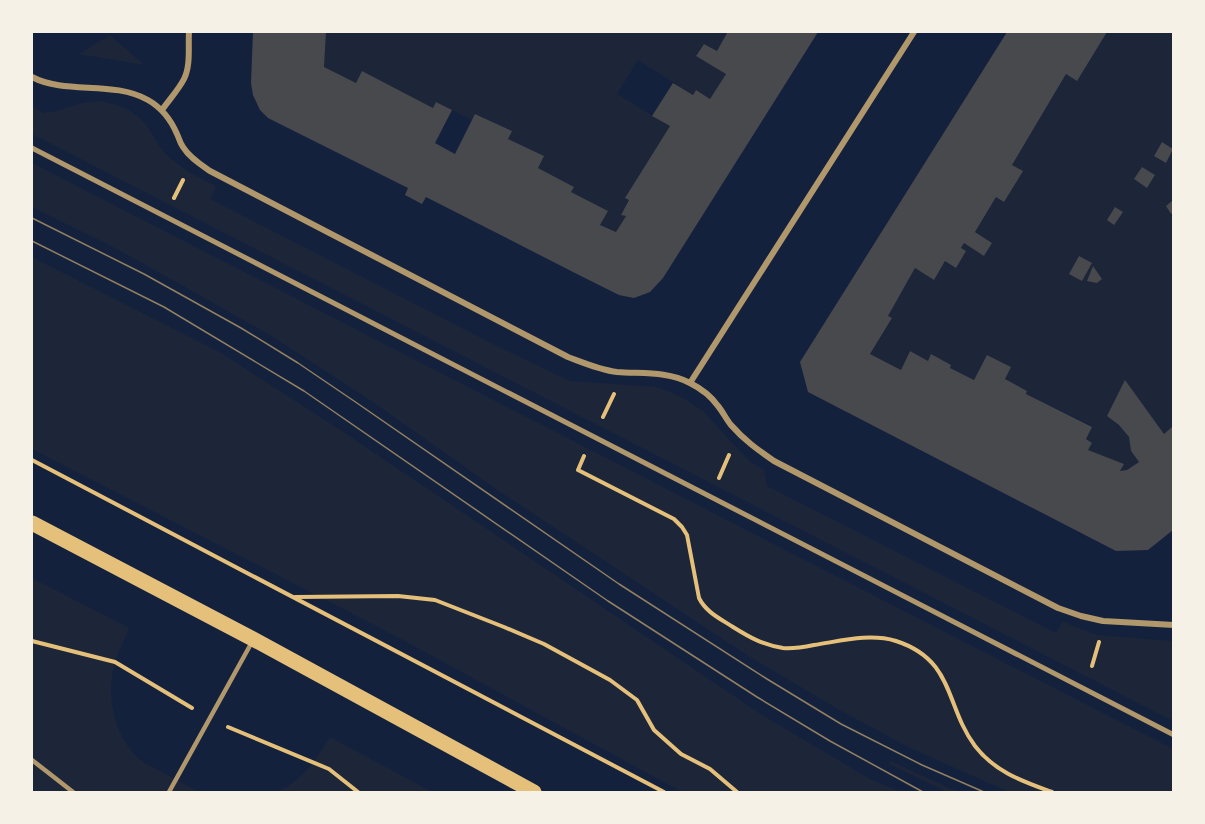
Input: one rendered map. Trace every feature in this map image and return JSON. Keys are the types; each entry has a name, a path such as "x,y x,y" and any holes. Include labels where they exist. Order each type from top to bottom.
{"main road":[{"path":"32,523 253,639 534,792"}],"street":[{"path":"162,110 187,72 189,32"},
{"path":"690,383 914,32"},
{"path":"32,77 59,85 103,88 146,99 162,110 172,124 182,146 210,171 568,357 593,367 616,372 658,373 690,383 717,404 729,423 746,441 774,460 1058,608 1103,621 1173,625"},
{"path":"32,148 1173,735"}],"lane":[{"path":"169,792 253,639"},
{"path":"32,760 73,792"}],"path":[{"path":"616,389 578,470 674,519 682,526 687,536 699,598 711,614 756,640 777,647 803,647 865,637 896,641 918,651 940,673 975,747 1000,770 1013,778 1052,792"},
{"path":"710,497 729,455 737,448"},
{"path":"32,460 664,792"},
{"path":"294,597 399,596 435,600 544,644 610,680 637,700 654,730 681,754 710,769 737,792"},
{"path":"1084,689 1100,635"},
{"path":"32,640 115,662 210,719 329,769 358,792"}],"shaded area":[{"path":"326,32 725,32 727,33 717,51 704,44 696,55 726,74 710,99 696,90 693,95 638,60 617,94 670,126 625,198 629,200 621,214 626,216 616,232 600,225 607,211 571,192 574,187 538,168 544,156 508,139 511,130 476,114 472,120 436,102 433,108 362,71 356,83 324,67"},
{"path":"1107,32 1173,32 1173,149 1162,142 1154,155 1166,163 1173,151 1173,200 1166,206 1171,214 1174,212 1173,426 1164,434 1125,381 1107,416 1129,437 1131,451 1139,462 1127,470 1120,471 1123,464 1088,450 1092,443 1086,439 1092,426 1026,394 1027,391 1005,379 1010,367 988,355 974,380 950,368 951,365 928,361 910,351 901,370 870,354 892,319 888,316 915,268 934,280 945,261 965,251 961,248 964,243 985,255 992,243 975,232 996,197 1022,171 1012,165 1066,74 1077,80","holes":["1142,167 1155,176 1147,187 1135,180"]},
{"path":"110,35 144,65 79,54"},
{"path":"100,101 131,111 146,125 168,156 185,169 216,186 210,199 570,381 656,387 685,399 703,411 749,461 764,470 767,486 1056,633 1063,621 1097,635 1173,641 1173,721 32,134 32,106 44,113 82,103"},
{"path":"32,163 1173,749 1173,792 1009,792 908,747 836,708 750,657 499,491 370,400 270,335 119,250 32,207"},
{"path":"32,257 221,353 348,435 762,715 870,779 900,792 682,792 390,633 32,449"},
{"path":"32,578 129,628 112,675 112,702 119,729 132,752 144,762 199,792 32,792"},
{"path":"330,737 432,792 277,792 301,776 314,762"},
{"path":"890,761 958,792 947,792 889,764"}],"building":[{"path":"253,32 326,32 324,67 356,83 362,71 433,108 436,102 452,110 435,143 455,154 475,114 512,131 508,139 544,156 538,168 574,187 571,192 608,211 600,225 616,232 626,216 621,215 629,200 625,198 670,126 652,116 673,83 693,95 696,90 710,99 726,74 696,56 704,44 717,51 727,33 724,32 818,32 663,278 650,292 634,298 619,295 426,197 422,204 405,195 408,188 268,118 260,110 253,95 251,83"},
{"path":"1007,32 1107,32 1077,81 1066,74 1012,165 1023,171 1004,202 996,197 975,232 992,243 984,256 964,243 961,248 966,251 956,268 945,261 934,280 915,268 888,316 892,318 870,354 901,370 910,351 928,361 931,354 951,365 950,368 974,380 987,355 1011,367 1005,379 1027,391 1026,394 1092,427 1086,439 1092,443 1088,450 1124,464 1120,471 1127,470 1139,462 1131,451 1129,437 1107,416 1125,380 1164,434 1173,426 1173,530 1148,550 1116,551 808,392 800,362"},
{"path":"1162,142 1173,149 1166,163 1154,156"},
{"path":"1142,167 1155,175 1147,188 1134,179"},
{"path":"1173,200 1173,212 1171,214 1166,206"},
{"path":"1115,207 1123,212 1114,225 1107,220"},
{"path":"1079,256 1092,263 1082,281 1069,274"},
{"path":"1093,266 1102,279 1097,283 1087,281"}],"tram line":[{"path":"32,218 144,274 298,363 619,584 841,724 922,765 984,792"},
{"path":"32,241 164,307 304,391 608,601 757,697 830,741 923,792"}]}
